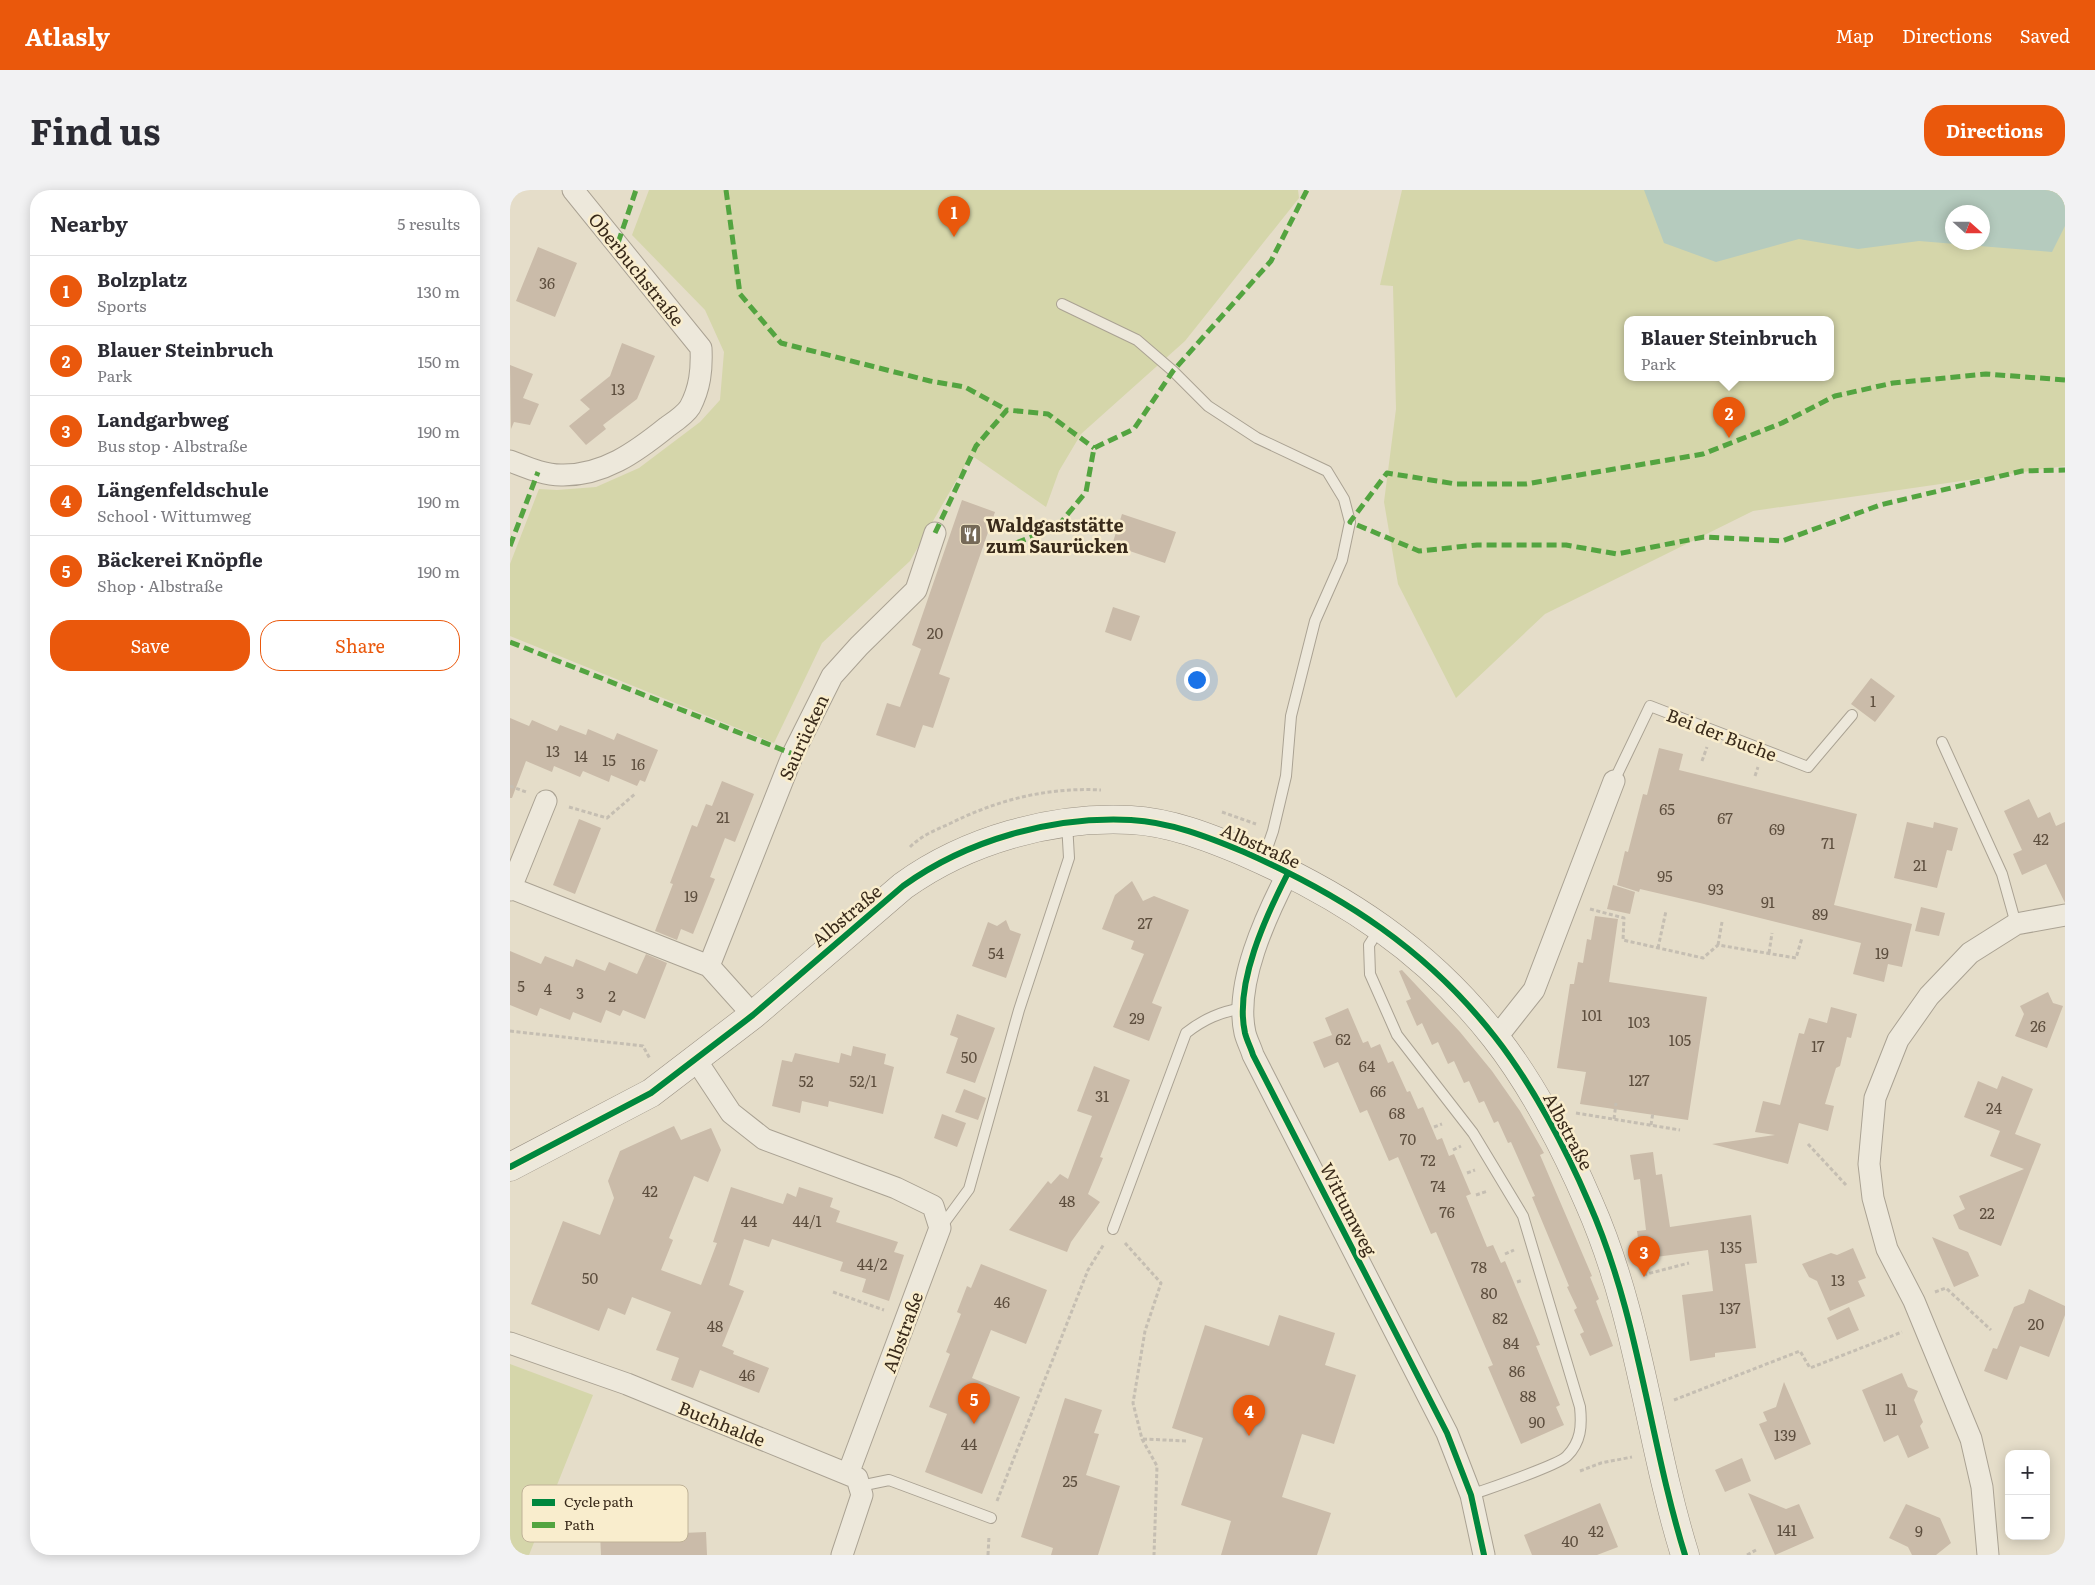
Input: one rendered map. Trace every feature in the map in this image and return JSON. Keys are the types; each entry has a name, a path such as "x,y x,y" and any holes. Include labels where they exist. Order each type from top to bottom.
{"street":[{"name":"Oberbuchstraße","path":"510,461 538,472 561,475 597,471 635,452 688,410 698,390 702,368 701,348 573,190"},
{"name":"Saurücken","path":"709,966 793,754 832,676 859,646 916,590 935,533"},
{"path":"1496,1038 1534,990 1614,781"},
{"path":"546,801 511,889 709,966 753,1015"},
{"name":"Albstraße","path":"510,1167 603,1120 651,1093 668,1081 753,1015 837,941 924,871 986,842 1067,823 1132,820 1164,824 1196,834 1288,872 1335,896 1413,951 1456,993 1496,1038 1547,1118 1590,1204 1618,1281 1650,1409 1669,1500 1685,1555"},
{"name":"Wittumweg","path":"1288,872 1272,904 1249,968 1243,1008 1245,1033 1253,1055 1447,1433 1471,1495 1484,1555"},
{"path":"1988,1555 1982,1487 1971,1439 1914,1301 1888,1249 1873,1198 1869,1164 1875,1098 1898,1040 1929,996 1970,953 2016,924 2065,915"},
{"path":"696,1060 731,1113 764,1139 896,1188 933,1206 940,1228"},
{"name":"Albstraße","path":"854,1480 940,1228"},
{"name":"Buchhalde","path":"510,1344 627,1384 854,1480"},
{"path":"842,1555 862,1495 854,1480"}],"lane":[{"path":"1062,304 1137,340 1173,371 1208,406 1257,438 1327,471 1344,499 1350,522 1342,560 1315,621 1291,716 1286,776 1273,831 1263,861"},
{"name":"Bei der Buche","path":"1614,781 1650,706 1808,767 1852,715"},
{"path":"1942,742 2002,874 2016,924"},
{"path":"940,1228 969,1189 1020,1010 1069,858 1067,823"},
{"path":"1380,928 1369,945 1370,974 1397,1035 1473,1132 1523,1216 1580,1407 1582,1426 1576,1443 1566,1458 1471,1495"},
{"path":"1113,1228 1186,1033 1204,1019 1224,1011 1243,1008"},
{"path":"854,1480 889,1480 990,1518"}],"path":[{"path":"546,801 607,818 636,793"},
{"path":"1566,903 1624,918 1623,940 1703,958 1718,945 1722,922"},
{"path":"1658,948 1666,911"},
{"path":"1769,953 1772,933"},
{"path":"1718,945 1796,958 1802,938"},
{"path":"510,1031 643,1046 668,1081"},
{"path":"1614,1118 1616,1103"},
{"path":"1651,1125 1653,1112"},
{"path":"1588,1114 1680,1130"},
{"path":"1808,1144 1859,1199 1873,1198"},
{"path":"1476,1195 1489,1190"},
{"path":"989,1555 990,1518 1088,1270 1113,1228 1161,1283 1145,1331 1133,1403 1142,1440 1157,1466 1154,1555"},
{"path":"1505,1254 1517,1249"},
{"path":"1671,1268 1689,1263"},
{"path":"1914,1301 1946,1288 1991,1330"},
{"path":"833,1292 908,1318"},
{"path":"1650,1409 1800,1351 1810,1368 1923,1322"},
{"path":"1142,1440 1188,1441"},
{"path":"1747,1555 1756,1550"}],"green space":[{"path":"649,190 1298,190 1299,198 1185,341 1081,434 1059,471 1046,507 971,455 910,561 822,643 774,743 510,636 510,564 539,489 557,490 596,487 639,468 700,422 720,400 724,352 705,310 632,235"},
{"path":"1402,190 2065,190 2065,466 1753,511 1545,614 1456,698 1398,584 1384,502 1396,409 1393,286 1380,285"},
{"path":"510,1364 593,1395 557,1485 522,1485 522,1542 534,1542 529,1555 510,1555"}],"shaded area":[{"path":"1644,190 2065,190 2065,226 2052,252 1990,247 1990,205 1945,205 1945,243 1919,241 1858,249 1799,239 1716,262 1664,243"}],"building":[{"path":"538,247 577,263 555,317 516,301"},
{"path":"622,343 655,356 637,399 603,425 606,429 586,445 569,426 590,409 580,400 610,376"},
{"path":"510,365 533,374 523,398 539,404 530,425 514,422 511,429"},
{"path":"962,500 995,512 939,674 950,678 933,728 923,725 915,748 876,735 887,703 900,707 921,649 912,645"},
{"path":"1122,514 1176,532 1165,563 1112,545"},
{"path":"1113,607 1140,616 1131,641 1105,632"},
{"path":"1871,678 1895,696 1875,722 1851,704"},
{"path":"510,718 529,726 532,720 557,731 560,725 586,735 588,729 614,740 617,733 658,750 645,782 640,780 637,786 611,775 609,782 583,771 580,777 554,766 552,772 526,761 512,798 510,798"},
{"path":"1659,748 1683,754 1679,770 1857,814 1834,905 1912,924 1902,967 1888,964 1884,982 1853,974 1861,943 1640,889 1639,892 1617,885 1625,851 1628,852 1643,794 1647,795"},
{"path":"722,781 754,794 735,842 725,838 710,877 715,879 693,934 681,929 677,940 655,931 673,884 670,883 692,825 697,827 706,804 712,806"},
{"path":"2029,799 2038,818 2050,812 2056,826 2065,822 2065,903 2046,864 2022,875 2013,854 2022,850 2004,811"},
{"path":"579,819 601,828 575,894 553,885"},
{"path":"1907,822 1933,828 1934,822 1958,828 1952,851 1947,850 1937,888 1894,878"},
{"path":"1132,881 1143,901 1154,896 1189,910 1152,1003 1162,1007 1149,1041 1113,1027 1144,954 1131,949 1134,941 1102,929 1115,895"},
{"path":"1613,885 1635,892 1630,914 1607,909"},
{"path":"1921,907 1945,913 1939,936 1915,931"},
{"path":"1595,916 1618,919 1609,982 1707,997 1688,1120 1580,1104 1586,1072 1557,1068 1570,984 1574,984 1578,962 1583,963 1587,939 1591,940"},
{"path":"1006,920 1010,930 1021,934 1006,978 972,966 988,922 997,926"},
{"path":"510,951 541,964 545,956 573,967 576,959 605,971 609,962 637,974 646,954 667,963 645,1019 623,1010 620,1016 606,1010 601,1023 573,1012 570,1020 540,1008 537,1016 510,1005"},
{"path":"1402,970 1460,1032 1492,1071 1520,1111 1544,1153 1540,1155 1592,1276 1590,1277 1599,1299 1596,1301 1613,1346 1590,1356 1580,1334 1584,1332 1574,1310 1577,1308 1567,1287 1569,1286 1532,1197 1535,1196 1511,1142 1508,1143 1498,1121 1494,1123 1484,1101 1479,1103 1469,1081 1464,1083 1454,1061 1448,1064 1438,1042 1432,1045 1422,1023 1417,1026 1406,1001 1411,999 1399,971"},
{"path":"2048,992 2053,1003 2063,1006 2047,1048 2015,1036 2024,1014 2020,1006"},
{"path":"1831,1007 1857,1014 1851,1038 1847,1037 1840,1066 1836,1068 1825,1104 1834,1106 1828,1131 1799,1123 1788,1164 1712,1144 1775,1135 1755,1132 1763,1101 1780,1105 1799,1033 1804,1034 1809,1018 1827,1023"},
{"path":"1348,1008 1363,1043 1368,1041 1371,1048 1380,1044 1388,1063 1393,1061 1407,1092 1410,1091 1418,1109 1423,1107 1437,1140 1442,1138 1449,1156 1454,1154 1471,1194 1466,1196 1487,1247 1493,1245 1501,1263 1505,1261 1540,1345 1536,1346 1560,1405 1556,1407 1564,1425 1521,1444 1488,1367 1493,1365 1436,1232 1431,1234 1398,1157 1389,1161 1367,1110 1360,1113 1338,1062 1324,1068 1313,1042 1332,1035 1325,1018"},
{"path":"957,1014 995,1028 975,1083 946,1073 958,1038 950,1035"},
{"path":"853,1046 886,1054 884,1064 894,1067 883,1114 829,1101 828,1107 802,1101 800,1113 772,1106 782,1060 792,1062 795,1053 839,1063 841,1053 851,1056"},
{"path":"1094,1066 1130,1080 1100,1157 1103,1158 1088,1194 1100,1202 1071,1242 1067,1252 1009,1230 1048,1181 1051,1184 1060,1174 1068,1179 1092,1116 1077,1111"},
{"path":"2002,1076 2033,1089 2015,1134 2041,1144 2001,1246 1959,1229 1953,1215 1965,1209 1959,1196 2024,1169 1990,1156 2000,1131 1964,1117 1978,1081 1997,1089"},
{"path":"964,1089 986,1098 978,1120 955,1112"},
{"path":"942,1114 966,1123 957,1147 934,1138"},
{"path":"674,1126 681,1140 711,1128 721,1150 708,1182 694,1176 669,1238 673,1240 661,1270 701,1285 717,1243 713,1242 731,1187 783,1204 787,1193 796,1197 799,1187 833,1198 830,1207 840,1211 836,1222 898,1242 894,1252 904,1255 889,1301 862,1292 866,1279 840,1271 843,1262 772,1239 769,1247 744,1239 729,1285 744,1291 722,1346 734,1351 733,1354 769,1368 759,1393 700,1370 693,1388 671,1380 679,1358 656,1350 671,1312 632,1297 625,1315 608,1308 599,1331 531,1304 563,1221 600,1235 614,1198 608,1181 620,1151"},
{"path":"1653,1152 1656,1175 1662,1174 1670,1227 1751,1215 1757,1263 1745,1264 1756,1348 1715,1353 1715,1357 1690,1361 1682,1295 1713,1291 1708,1250 1641,1259 1637,1231 1646,1230 1640,1179 1634,1180 1630,1155"},
{"path":"1932,1237 1968,1252 1979,1276 1954,1287"},
{"path":"1853,1248 1866,1278 1858,1281 1865,1296 1830,1311 1817,1281 1809,1277 1802,1264 1831,1253 1837,1255"},
{"path":"981,1264 1047,1290 1026,1344 991,1330 972,1378 1020,1397 982,1494 925,1472 947,1414 929,1407 950,1354 946,1352 961,1314 957,1312 967,1286 971,1288"},
{"path":"2029,1289 2065,1306 2065,1315 2049,1357 2020,1346 2007,1380 1984,1371 1993,1348 1997,1349 2014,1307 2024,1303"},
{"path":"1849,1307 1859,1330 1837,1340 1827,1318"},
{"path":"1279,1315 1335,1333 1325,1365 1356,1375 1334,1444 1302,1434 1282,1497 1331,1513 1317,1555 1221,1555 1231,1521 1181,1505 1203,1438 1172,1428 1205,1325 1269,1346"},
{"path":"1902,1373 1908,1387 1918,1391 1914,1400 1923,1422 1920,1426 1929,1448 1908,1458 1898,1435 1884,1442 1862,1390"},
{"path":"1784,1382 1811,1444 1775,1460 1759,1424 1767,1421 1763,1412 1776,1407"},
{"path":"1065,1398 1102,1410 1094,1433 1099,1434 1086,1475 1120,1486 1098,1555 1051,1555 1053,1548 1021,1537"},
{"path":"1742,1458 1751,1481 1725,1492 1715,1470"},
{"path":"1748,1493 1786,1509 1799,1504 1814,1538 1775,1555"},
{"path":"1600,1503 1618,1547 1597,1555 1532,1555 1524,1535"},
{"path":"1906,1504 1940,1518 1951,1543 1936,1555 1912,1555 1908,1547 1889,1538"},
{"path":"706,1532 707,1555 601,1555 600,1542 688,1542 688,1533"}],"marked path":[{"path":"618,243 636,190"},
{"path":"726,190 740,294 781,343 930,381 965,387 1007,410"},
{"path":"1016,543 1057,527 1086,492 1094,448 1134,429 1173,371 1271,261 1307,190"},
{"path":"2065,380 1986,374 1893,383 1835,396 1782,423 1703,454 1526,484 1456,484 1387,473 1350,522 1419,551 1477,545 1566,545 1617,554 1704,537 1782,541 1880,505 2022,471 2065,470"},
{"path":"935,533 976,446 1007,410 1048,414 1094,448"},
{"path":"510,546 538,472"},
{"path":"510,642 793,754"}],"cycle path":[{"path":"510,1167 651,1093 753,1015 903,886 955,856 1011,834 1071,822 1101,820 1146,821 1189,831 1230,846 1281,869 1316,887 1382,928 1441,978 1469,1006 1509,1055 1559,1139 1580,1182 1606,1246 1632,1333 1662,1467 1685,1555"},
{"path":"1288,873 1270,909 1248,972 1244,993 1243,1014 1245,1033 1253,1055 1447,1433 1471,1495 1484,1555"}],"place":[{"name":"Bolzplatz","path":"954,237"},
{"name":"Blauer Steinbruch","path":"1729,438"},
{"name":"Waldgaststätte zum Saurücken","path":"970,534"},
{"name":"Landgarbweg","path":"1644,1277"},
{"name":"Bäckerei Knöpfle","path":"974,1424"},
{"name":"Längenfeldschule","path":"1249,1436"}]}
